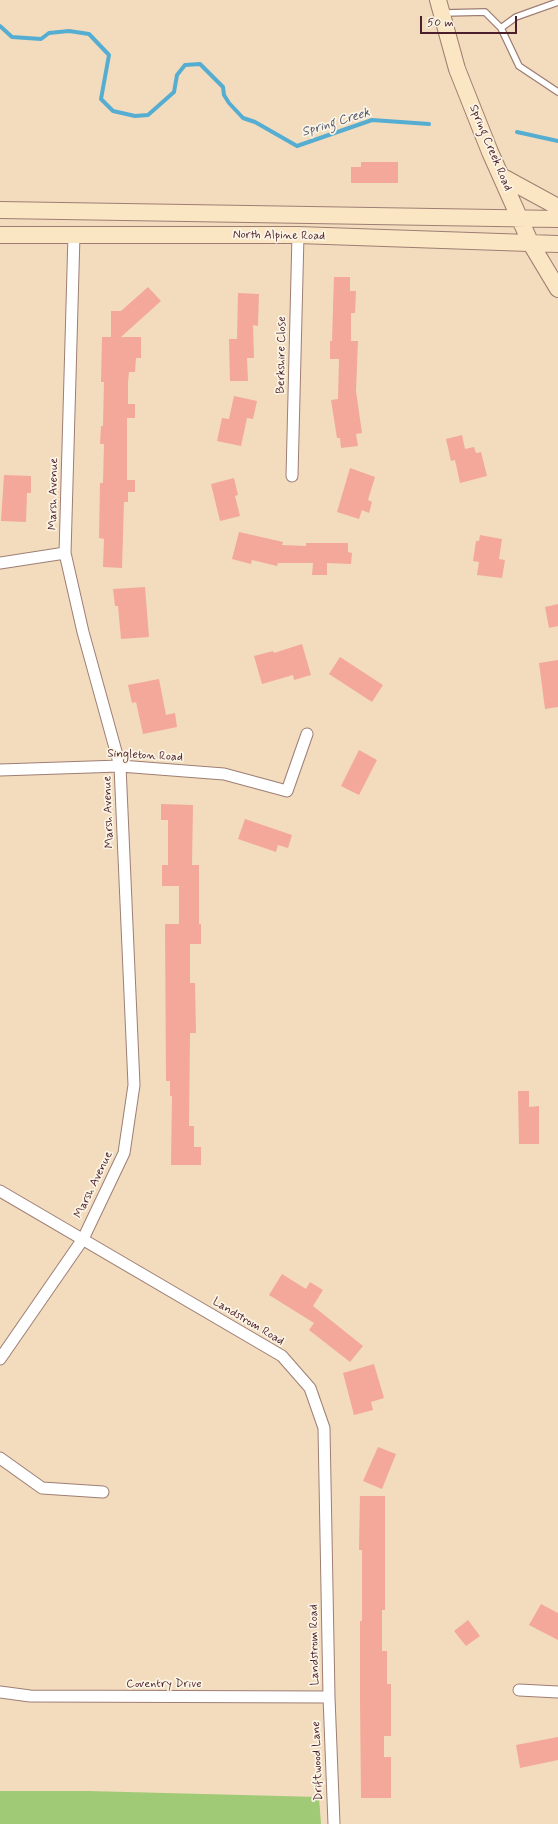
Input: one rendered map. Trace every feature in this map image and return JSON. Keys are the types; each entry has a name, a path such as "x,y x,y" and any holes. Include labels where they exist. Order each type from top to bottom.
{"main road":[{"name":"Spring Creek Road","path":"440,6 457,69 501,176 532,244 558,289"},
{"path":"501,176 558,208"},
{"name":"North Alpine Road","path":"0,210 558,219"},
{"name":"North Alpine Road","path":"0,235 298,235 558,244"}],"street":[{"name":"Marsh Avenue","path":"0,1359 82,1239 124,1154 134,1085 120,766 83,632 65,552 74,235"},
{"name":"Berkshire Close","path":"292,476 298,235"},
{"path":"0,563 65,552"},
{"name":"Singleton Road","path":"0,770 120,766 224,774 287,791 307,734"},
{"name":"Landstrom Road","path":"0,1191 282,1356 310,1388 324,1428 329,1697"},
{"path":"0,1458 42,1488 103,1492"},
{"path":"519,1690 558,1692"},
{"name":"Coventry Drive","path":"0,1692 30,1696 329,1697"},
{"name":"Driftwood Lane","path":"329,1697 334,1824"}],"lane":[{"path":"501,28 516,17 558,2"},
{"path":"440,6 485,12 501,28 519,66 558,92"}],"green space":[{"path":"0,1791 88,1791 319,1797 321,1824 0,1824"}],"building":[{"path":"361,162 398,162 398,183 351,183 351,167 361,167"},
{"path":"334,277 350,277 350,291 356,291 355,313 351,313 351,341 358,341 356,391 362,433 356,434 358,446 341,448 340,438 337,438 331,400 338,399 339,359 330,359"},
{"path":"148,287 161,301 121,337 141,337 141,358 136,358 135,372 129,372 128,382 128,404 135,404 135,418 127,418 127,480 135,480 135,492 128,492 128,502 124,502 122,568 103,567 104,539 99,538 100,483 103,483 104,444 100,444 101,426 103,426 104,382 101,382 102,337 111,337 111,311 121,311"},
{"path":"238,293 259,294 258,326 253,325 254,358 247,358 248,381 230,381 229,339 237,339"},
{"path":"234,396 257,401 253,419 247,418 241,446 217,441 222,418 229,419"},
{"path":"462,435 465,449 474,447 476,453 481,452 487,476 460,483 455,460 451,461 446,439"},
{"path":"350,468 375,477 368,500 372,502 369,513 362,510 359,519 337,512"},
{"path":"4,475 31,476 31,493 27,493 26,522 1,521"},
{"path":"234,478 238,495 235,496 240,516 220,521 211,484"},
{"path":"239,532 283,542 282,545 306,546 306,543 348,543 348,552 352,553 351,564 327,563 327,575 312,575 313,563 278,563 277,566 252,560 251,564 232,559"},
{"path":"480,535 502,539 499,559 505,560 502,578 477,575 479,562 473,561 476,541 479,541"},
{"path":"145,587 149,637 121,639 118,606 115,606 113,589"},
{"path":"558,604 558,626 549,628 545,607"},
{"path":"302,644 311,675 294,680 293,675 262,684 254,656 273,651 274,653"},
{"path":"340,657 383,685 372,702 329,674"},
{"path":"558,660 558,707 545,709 539,663"},
{"path":"159,679 166,715 175,713 177,727 143,734 136,702 132,703 128,685"},
{"path":"359,750 377,760 359,795 341,786"},
{"path":"161,804 193,805 192,865 199,865 199,924 201,924 201,944 190,944 190,983 195,983 196,1033 190,1033 189,1126 194,1126 194,1147 201,1147 201,1165 171,1165 172,1096 170,1096 170,1081 166,1081 165,924 179,924 179,886 162,886 162,865 168,865 168,820 161,820"},
{"path":"245,819 292,835 288,848 278,845 276,852 238,839"},
{"path":"518,1091 529,1091 529,1107 539,1106 539,1144 519,1144"},
{"path":"282,1274 306,1289 310,1282 323,1290 313,1306 363,1346 350,1362 309,1330 314,1323 269,1295"},
{"path":"374,1364 384,1398 371,1402 373,1410 354,1415 343,1373"},
{"path":"378,1447 396,1454 382,1489 363,1481"},
{"path":"360,1496 385,1496 385,1610 382,1610 382,1651 387,1651 387,1684 391,1684 391,1736 384,1736 384,1757 391,1757 391,1798 361,1798 360,1621 362,1621 362,1550 359,1550"},
{"path":"541,1604 558,1613 558,1640 529,1625"},
{"path":"468,1620 480,1636 466,1646 454,1631"},
{"path":"558,1737 558,1760 520,1768 516,1745"}],"waterway":[{"name":"Spring Creek","path":"0,26 12,37 41,39 49,33 69,31 89,34 109,55 101,99 113,111 135,116 148,115 174,92 177,75 185,65 200,64 223,87 224,95 229,103 243,118 255,122 297,146 372,120 429,124"},
{"name":"Spring Creek","path":"517,132 558,141"}]}
